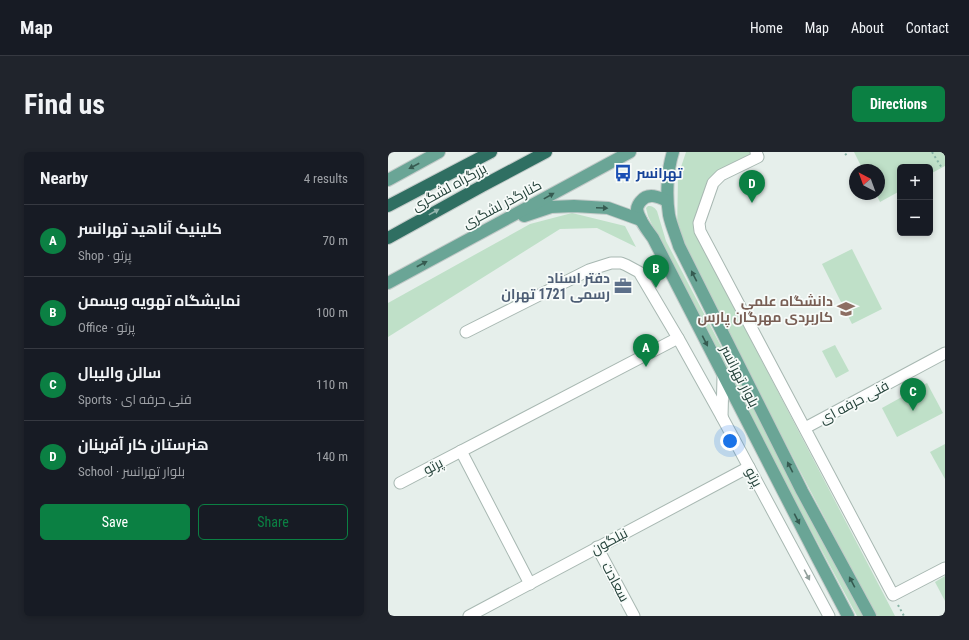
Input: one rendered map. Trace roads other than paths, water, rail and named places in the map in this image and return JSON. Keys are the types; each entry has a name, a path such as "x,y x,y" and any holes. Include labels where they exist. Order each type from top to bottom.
{"highway":[{"name":"بزرگراه لشگری","path":"388,206 491,152"},
{"name":"بزرگراه لشگری","path":"388,238 546,152"}],"main road":[{"path":"388,180 439,152"},
{"name":"کنارگذر لشگری","path":"388,283 630,152"},
{"name":"بلوار تهرانسر","path":"673,152 669,170 668,201 670,217 679,246 802,491 870,616"},
{"path":"641,220 637,209 643,198 647,196 657,196 668,201"},
{"path":"496,225 551,207 574,206 608,208 641,220"},
{"name":"بلوار تهرانسر","path":"641,220 653,238 723,377 848,616"}],"street":[{"path":"756,152 758,157 721,175 713,183 699,223 700,231 893,595 945,568"},
{"name":"پرتو","path":"466,332 589,270 611,263 621,263 639,272 678,338 829,616"},
{"name":"پرتو","path":"400,483 678,338"},
{"name":"فنی حرفه ای","path":"805,428 945,353"},
{"path":"722,418 723,377"},
{"path":"460,452 530,584"},
{"name":"نیلگون","path":"469,616 749,467"},
{"name":"سعادت","path":"598,547 634,616"}],"place":[{"name":"تهرانسر","path":"623,173"},
{"name":"هنرستان کار آفرینان","path":"752,203"},
{"name":"دفتر اسناد رسمی 1721 تهران","path":"623,286"},
{"name":"نمایشگاه تهویه ویسمن","path":"656,288"},
{"name":"دانشگاه علمی کاربردی مهرگان پارس","path":"846,309"},
{"name":"کلینیک آناهید تهرانسر","path":"646,367"},
{"name":"سالن والیبال","path":"913,411"}]}
